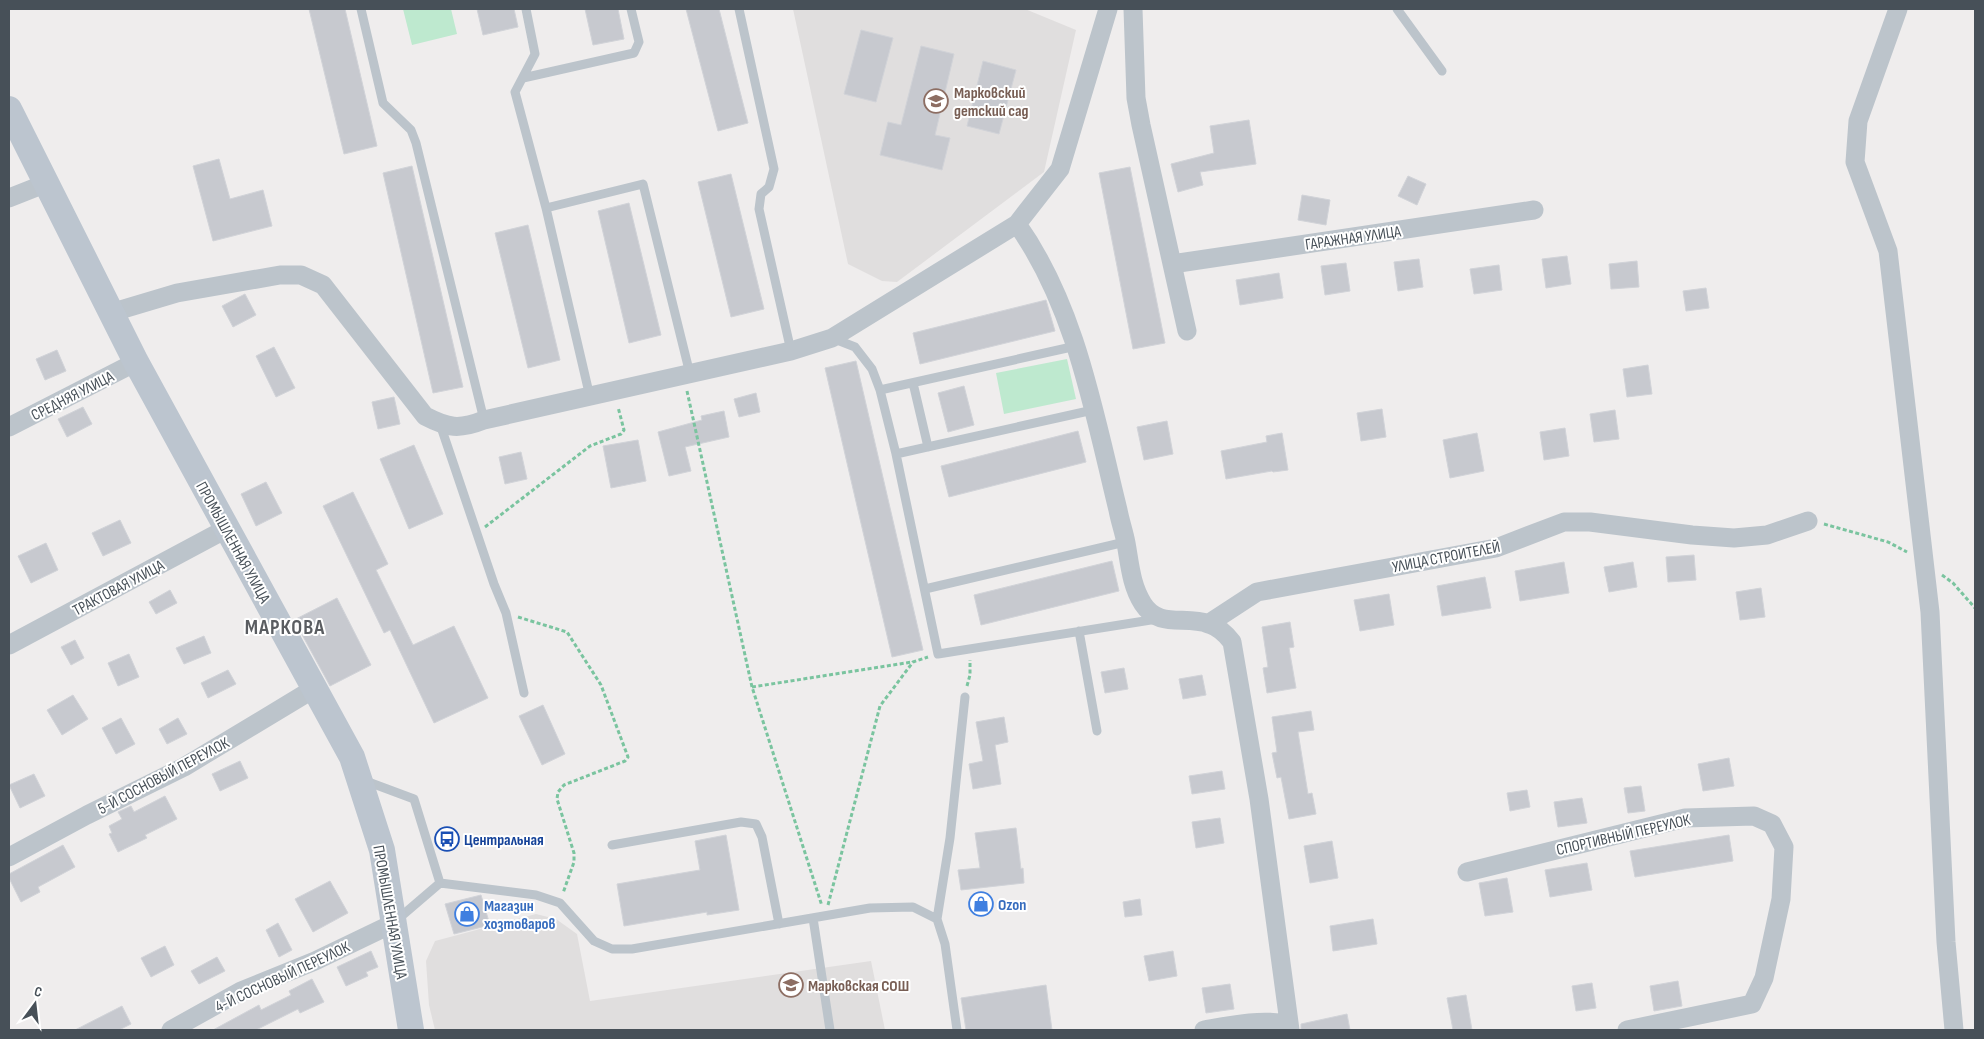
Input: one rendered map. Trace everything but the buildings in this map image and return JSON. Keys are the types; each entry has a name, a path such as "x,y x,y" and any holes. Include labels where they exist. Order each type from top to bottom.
{"street":[{"path":"110,313 177,293 280,275 300,275 323,285 425,416 440,424 454,428 791,351 832,338 1017,224 1060,169 1108,9"},
{"path":"1133,9 1136,98 1187,331"},
{"path":"1898,9 1858,121 1855,162 1888,251 1930,612 1946,942 1954,1030"},
{"name":"ПРОМЫШЛЕННАЯ УЛИЦА","path":"9,109 110,313 226,529 352,757 382,850 410,1030"},
{"path":"9,198 47,183"},
{"name":"ГАРАЖНАЯ УЛИЦА","path":"1172,264 1534,210"},
{"path":"1017,224 1034,248 1076,346 1126,542 1132,584 1144,606 1157,619 1208,624 1224,633 1232,642 1236,656 1259,799 1289,1027 1272,1021 1246,1022 1204,1030"},
{"name":"СРЕДНЯЯ УЛИЦА","path":"9,427 136,362"},
{"name":"УЛИЦА СТРОИТЕЛЕЙ","path":"1208,624 1257,592 1496,548 1564,522 1590,522 1692,535 1734,538 1767,535 1808,521"},
{"name":"ТРАКТОВАЯ УЛИЦА","path":"9,644 226,529"},
{"name":"5-Й СОСНОВЫЙ ПЕРЕУЛОК","path":"9,857 87,815 184,767 315,688"},
{"name":"СПОРТИВНЫЙ ПЕРЕУЛОК","path":"1467,872 1685,818 1754,816 1772,824 1784,847 1781,899 1764,978 1752,1004 1628,1030"},
{"name":"4-Й СОСНОВЫЙ ПЕРЕУЛОК","path":"171,1030 241,992 315,962 394,922"}],"lane":[{"path":"361,9 384,104 411,130 416,144 484,420"},
{"path":"526,9 535,54 515,92 546,208 590,397"},
{"path":"523,78 634,53 639,42 631,9"},
{"path":"739,9 774,169 769,187 761,194 759,209 791,351"},
{"path":"1396,9 1442,71"},
{"path":"546,208 643,184 687,375"},
{"path":"832,338 855,347 872,369 880,390 926,589 938,654 1157,619"},
{"path":"880,390 1076,346"},
{"path":"913,383 928,447"},
{"path":"896,454 1093,410"},
{"path":"440,424 506,613 524,693"},
{"path":"926,589 1126,542"},
{"path":"1079,631 1097,730"},
{"path":"957,1030 945,944 937,919 950,838 965,697"},
{"path":"360,779 414,799 440,883"},
{"path":"612,845 741,822 756,824 762,837 779,924"},
{"path":"394,922 440,883 536,895 560,903 594,941 612,949 632,949 870,908 913,907 937,919"},
{"path":"813,918 830,1030"}],"path":[{"path":"687,375 752,687 826,916"},
{"path":"477,533 590,446 621,434 624,430 613,392"},
{"path":"1808,521 1839,527 1888,542 1953,583 1975,608"},
{"path":"506,613 567,632 600,685 628,757 625,762 564,785 558,792 557,799 574,853 574,862 560,903"},
{"path":"965,697 970,675 970,649"},
{"path":"752,687 892,667 938,654"},
{"path":"826,916 880,706 913,662"}],"shaded area":[{"name":"Марковский детский сад","path":"793,9 1025,9 1076,30 1044,172 897,282 882,281 848,264"},
{"name":"Марковская СОШ","path":"536,914 556,919 577,934 590,1001 871,961 885,1030 435,1030 429,1005 426,961 435,941"}],"green space":[{"path":"403,9 451,9 457,34 412,45"},
{"path":"1067,359 1076,399 1004,414 996,373"}],"place":[{"name":"Марковский детский сад","path":"936,101"},
{"name":"Центральная","path":"447,839"},
{"name":"Ozon","path":"981,904"},
{"name":"Магазин хозтоваров","path":"467,914"},
{"name":"Марковская СОШ","path":"791,985"}],"district":[{"name":"МАРКОВА","path":"285,627"}]}
